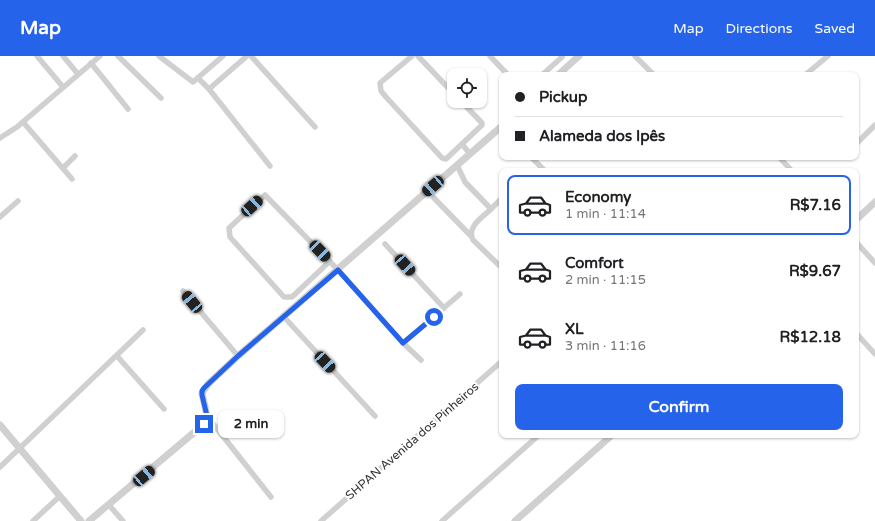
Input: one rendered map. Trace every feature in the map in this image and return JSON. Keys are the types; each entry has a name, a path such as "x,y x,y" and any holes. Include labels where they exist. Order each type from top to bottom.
{"street":[{"path":"37,56 63,87"},
{"path":"64,56 78,74"},
{"path":"0,138 23,122 100,56"},
{"path":"118,56 161,98"},
{"path":"159,56 193,82 222,56"},
{"path":"209,89 247,56"},
{"path":"251,56 315,127"},
{"path":"412,56 380,83 381,91 442,158 446,159 482,126 482,123 468,108"},
{"path":"418,56 447,87"},
{"path":"490,56 505,72"},
{"path":"546,72 562,58 560,56"},
{"path":"561,72 579,56"},
{"path":"635,56 651,72"},
{"path":"809,72 828,56"},
{"path":"91,63 128,109"},
{"path":"198,78 209,89 270,166"},
{"path":"23,122 72,179"},
{"path":"859,141 875,125"},
{"path":"89,521 206,423 207,416 202,390 238,356 499,129"},
{"path":"462,144 470,154"},
{"path":"63,168 75,156"},
{"path":"534,160 542,168"},
{"path":"782,160 789,168"},
{"path":"457,165 465,182 491,209"},
{"path":"330,261 292,296 284,297 230,237 229,228 265,195 330,261 403,343 421,360"},
{"path":"434,198 470,235 473,240 499,265"},
{"path":"0,217 18,201"},
{"path":"470,235 471,229 499,201"},
{"path":"859,218 873,207"},
{"path":"385,244 444,308"},
{"path":"859,245 875,263"},
{"path":"183,291 238,356"},
{"path":"403,343 460,294"},
{"path":"284,317 375,416"},
{"path":"0,467 143,330"},
{"path":"859,336 875,354"},
{"path":"117,356 164,409"},
{"name":"SHPAN Avenida dos Pinheiros","path":"321,521 499,364"},
{"path":"207,416 271,497"},
{"path":"0,425 81,521"},
{"path":"442,521 536,438"},
{"path":"515,521 609,438"},
{"path":"33,521 60,496"},
{"path":"109,505 123,521"}],"route":[{"path":"204,424 206,423 207,416 202,395 204,388 238,356 338,270 403,343 434,317"}]}
